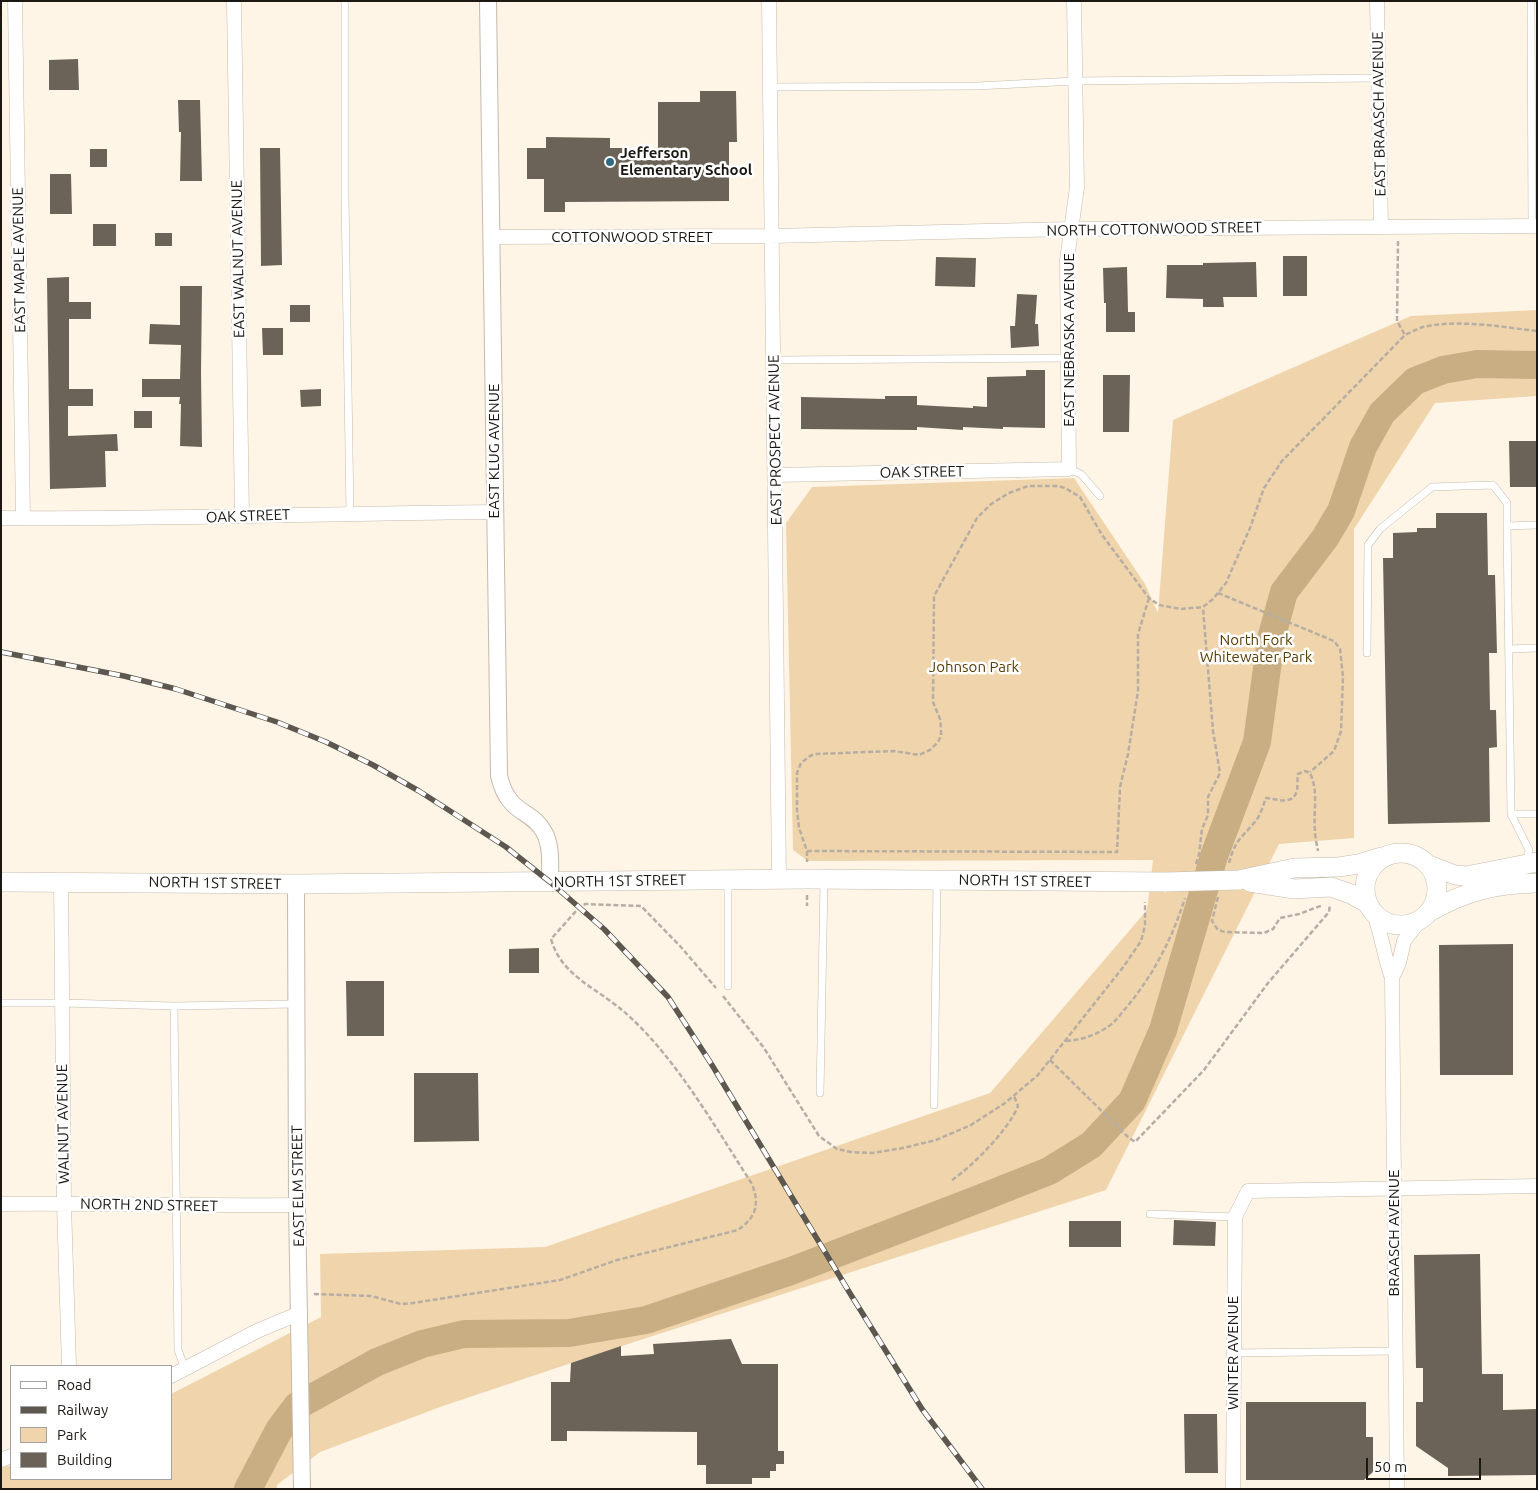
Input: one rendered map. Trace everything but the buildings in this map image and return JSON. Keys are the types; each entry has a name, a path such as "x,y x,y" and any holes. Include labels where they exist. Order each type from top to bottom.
{"main road":[{"path":"1532,863 1466,876 1444,872 1409,853 1398,852 1386,855 1377,861 1367,875 1364,892 1370,908 1384,921 1396,925 1408,925 1450,900 1497,885 1537,883"},
{"name":"NORTH 1ST STREET","path":"1,882 296,884 937,879 1166,882 1239,880 1294,868 1339,867 1358,864 1386,855"},
{"path":"1424,916 1435,901 1437,888 1435,876 1429,865"},
{"name":"NORTH 1ST STREET","path":"1239,880 1294,889 1336,888 1370,908"}],"street":[{"name":"EAST MAPLE AVENUE","path":"15,1 23,466 22,518"},
{"name":"EAST WALNUT AVENUE","path":"234,1 242,516"},
{"name":"EAST KLUG AVENUE","path":"488,1 499,776 504,792 512,803 536,820 545,832 550,853 550,882"},
{"name":"EAST PROSPECT AVENUE","path":"769,1 776,475 779,879"},
{"name":"EAST NEBRASKA AVENUE","path":"1069,469 1067,260 1077,187 1074,1"},
{"name":"EAST BRAASCH AVENUE","path":"1377,1 1381,227"},
{"name":"NORTH COTTONWOOD STREET","path":"771,236 1072,229 1535,226"},
{"name":"COTTONWOOD STREET","path":"492,237 771,236"},
{"name":"OAK STREET","path":"776,475 1069,469"},
{"name":"OAK STREET","path":"1,518 494,512"},
{"name":"WALNUT AVENUE","path":"61,881 64,1204 69,1365"},
{"name":"EAST ELM STREET","path":"296,884 297,1205 302,1489"},
{"name":"BRAASCH AVENUE","path":"1370,908 1379,928 1386,962 1392,978 1397,1489"},
{"name":"BRAASCH AVENUE","path":"1392,978 1404,942 1424,916"},
{"path":"1235,1217 1248,1191 1537,1186"},
{"name":"NORTH 2ND STREET","path":"1,1204 297,1205"},
{"name":"WINTER AVENUE","path":"1233,1489 1235,1217"},
{"path":"172,1376 257,1331 300,1313"}],"lane":[{"path":"345,1 345,198 350,513"},
{"path":"1531,1 1535,226"},
{"path":"771,87 977,86 1075,81 1377,78"},
{"path":"774,360 1068,358"},
{"path":"1069,469 1081,474 1100,496"},
{"path":"1367,653 1368,545 1380,529 1432,488 1493,485 1506,503 1511,814 1529,850 1532,863"},
{"path":"1507,526 1537,525"},
{"path":"1509,649 1537,648"},
{"path":"1511,814 1537,814"},
{"path":"820,1093 824,879"},
{"path":"934,1105 937,879"},
{"path":"728,880 728,986"},
{"path":"1,1003 174,1006 296,1004"},
{"path":"174,1006 178,1350 185,1369"},
{"path":"1150,1214 1235,1217"},
{"path":"1233,1353 1395,1351"}],"path":[{"path":"1398,228 1397,321 1405,335"},
{"path":"1149,598 1138,634 1138,691 1128,754 1120,787 1117,852 807,851 799,828 797,810 798,768 806,758 815,754 894,751 919,755 930,750 938,742 941,728 940,720 933,702 934,596 977,518 991,504 1009,493 1028,486 1058,486 1070,491 1080,497 1102,535 1149,598 1159,605 1181,609 1203,607 1213,600 1226,583 1250,528 1264,488 1282,461 1405,335 1423,327 1443,325 1485,325 1537,331"},
{"path":"1218,593 1334,641 1340,649 1343,676 1341,731 1334,751 1310,773"},
{"path":"1193,872 1199,854 1202,829 1208,815 1208,797 1220,773 1213,732 1203,607"},
{"path":"1050,1060 1135,1142 1204,1070 1268,983 1330,912 1331,901 1336,888"},
{"path":"1065,1042 1080,1040 1111,1025 1133,1000 1164,953 1187,891"},
{"path":"300,1294 371,1296 401,1304 560,1280 617,1260 738,1230 748,1223 756,1207 756,1195 752,1184 696,1097 643,1030 623,1010 579,979 555,952 551,939 576,910 585,904 641,906 680,946 735,1009 764,1048 819,1136 837,1149 872,1153 936,1140 971,1125 1006,1103 1038,1074 1124,966 1141,941 1145,926 1145,902"},
{"path":"952,1180 962,1173 1006,1128 1018,1106 1014,1096"}],"green space":[{"name":"North Fork Whitewater Park","path":"1537,310 1537,396 1435,403 1354,529 1354,838 1279,844 1106,1190 631,1343 443,1406 320,1452 277,1485 277,1489 1,1489 1,1468 10,1465 10,1480 172,1480 172,1393 321,1317 320,1254 545,1247 990,1093 1147,910 1153,860 808,861 793,850 786,523 812,487 1074,478 1145,584 1158,613 1173,420 1411,316"}],"waterway":[{"path":"248,1489 279,1430 297,1406 377,1362 422,1344 464,1334 569,1333 646,1320 791,1271 976,1200 1049,1171 1091,1145 1132,1101 1163,1030 1214,856 1257,742 1271,639 1284,592 1325,538 1341,511 1363,447 1382,413 1415,381 1443,370 1477,364 1537,365"}],"railway":[{"path":"1,652 124,676 176,689 277,722 326,742 373,765 419,791 506,847 550,882 604,929 668,997 712,1065 922,1409 982,1489"}],"place":[{"name":"Jefferson Elementary School","path":"610,162"}],"park label":[{"name":"Johnson Park","path":"974,667"}]}
